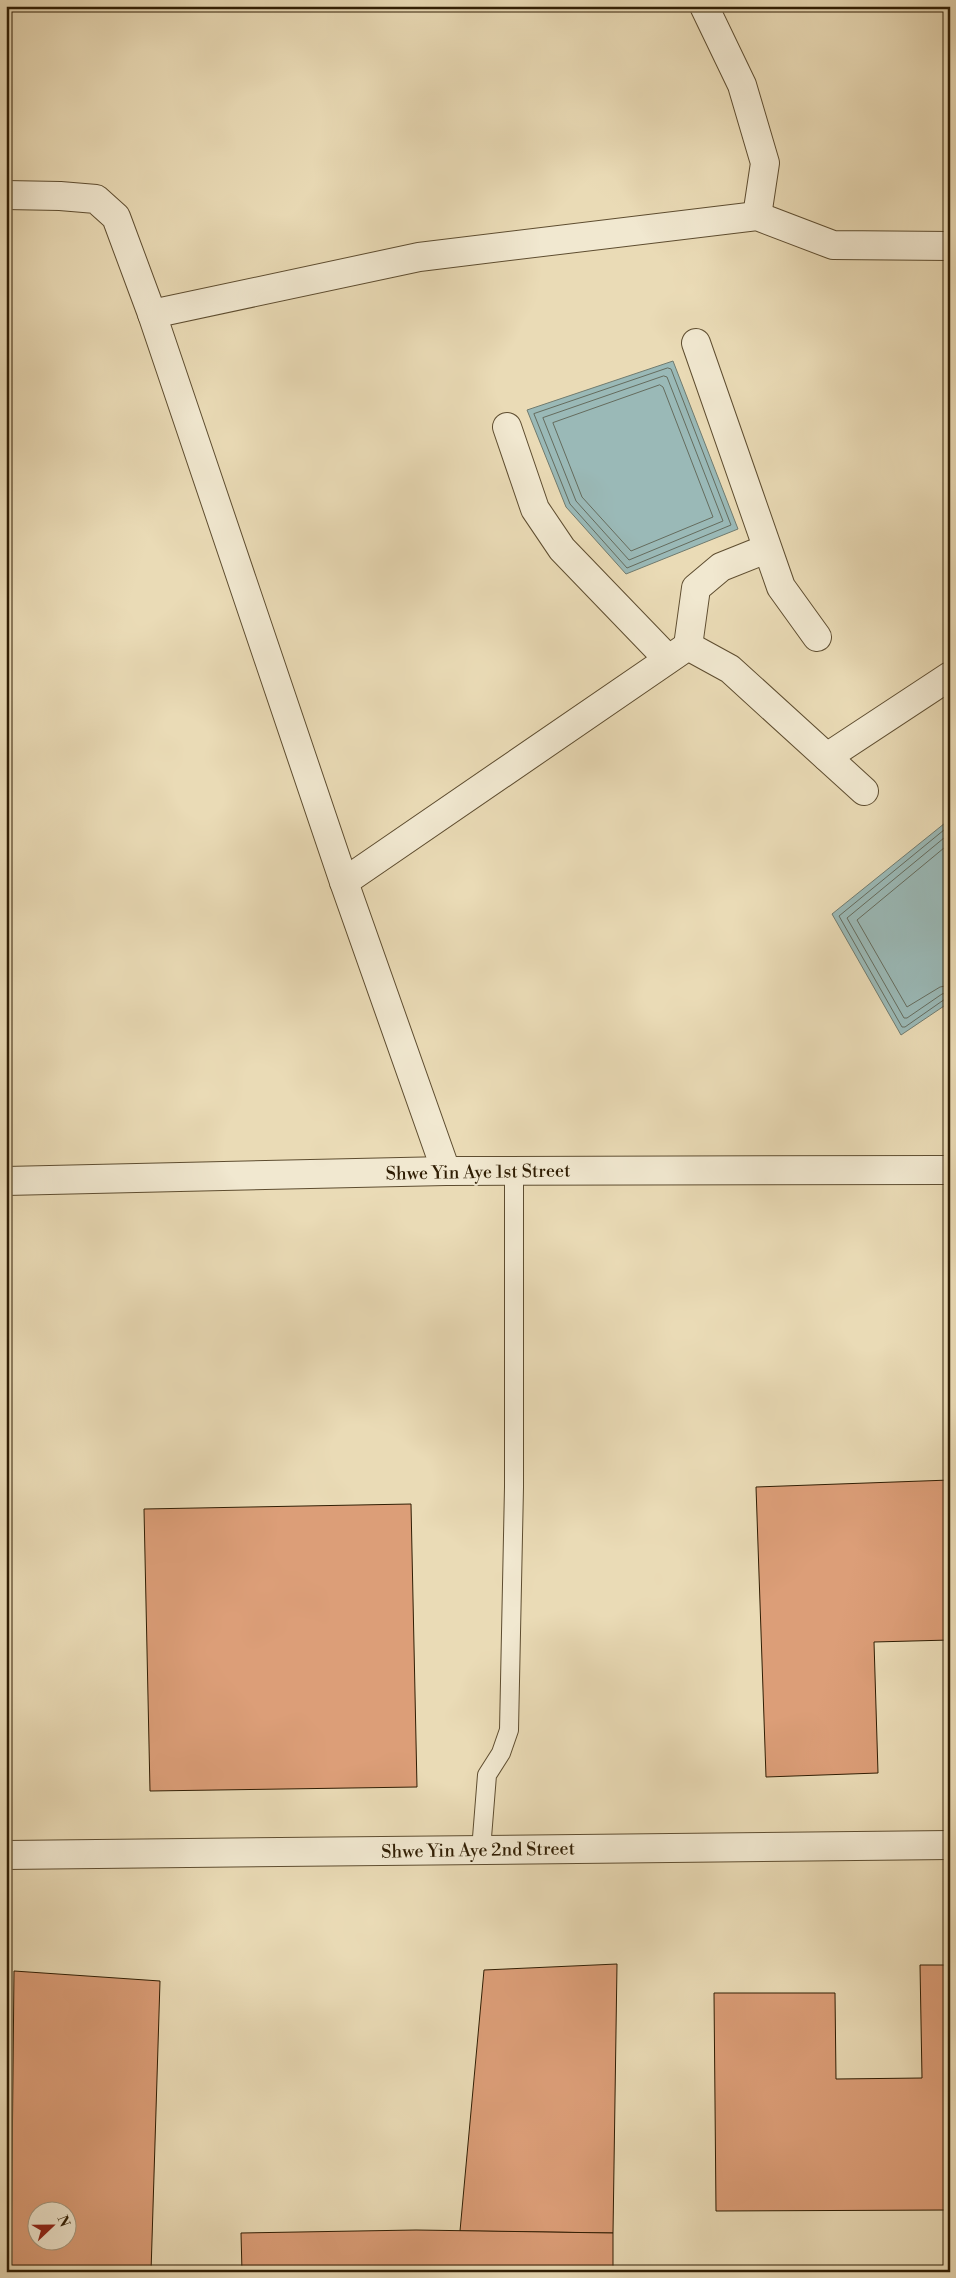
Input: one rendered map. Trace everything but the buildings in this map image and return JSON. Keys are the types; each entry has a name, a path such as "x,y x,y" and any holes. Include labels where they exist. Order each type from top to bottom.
{"street":[{"path":"704,6 742,84 765,163 756,216"},
{"path":"6,196 60,196 96,199 116,217 152,314 344,882 446,1171"},
{"path":"152,314 419,257 756,216 833,245 950,246"},
{"path":"696,343 766,549 781,587 817,637"},
{"path":"507,427 535,509 562,549 678,652 730,669 864,791"},
{"path":"344,882 678,652 696,588 721,567 766,549"},
{"path":"827,757 950,676"},
{"name":"Shwe Yin Aye 1st Street","path":"6,1181 446,1171 950,1170"},
{"name":"Shwe Yin Aye 2nd Street","path":"6,1855 950,1845"}],"lane":[{"path":"481,1850 487,1775 501,1753 509,1730 514,1486 514,1171"}],"water":[{"path":"673,361 738,529 626,574 566,507 527,410"},
{"path":"950,819 950,1002 901,1035 832,914"}]}
